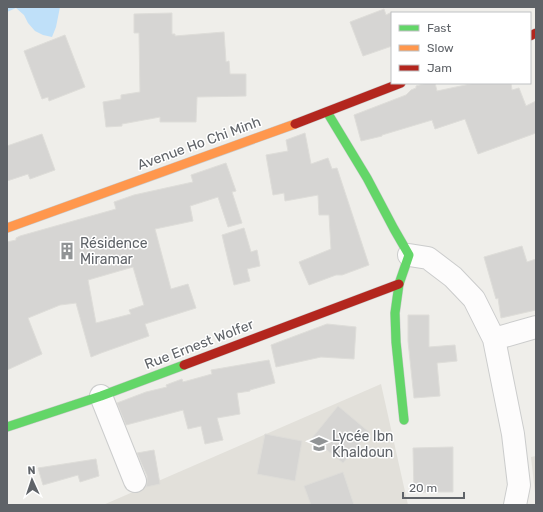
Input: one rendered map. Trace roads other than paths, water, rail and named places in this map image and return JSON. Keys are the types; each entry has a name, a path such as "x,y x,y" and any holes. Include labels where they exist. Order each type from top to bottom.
{"street":[{"name":"Avenue Ho Chi Minh","path":"7,228 327,112 397,84"},
{"path":"327,112 368,178 409,255 399,284 395,313 396,342 404,420"},
{"path":"409,255 428,258 453,277 474,299 494,339 513,434 519,485 515,505"},
{"name":"Rue Ernest Wolfer","path":"7,427 101,396 399,284"},
{"path":"494,339 536,327"},
{"path":"101,396 135,481"}],"water":[{"path":"7,7 60,7 56,27 52,37 35,31 28,23 24,15 16,8 7,12"}],"place":[{"name":"Résidence Miramar","path":"67,251"},
{"name":"Lycée Ibn Khaldoun","path":"319,444"}]}
